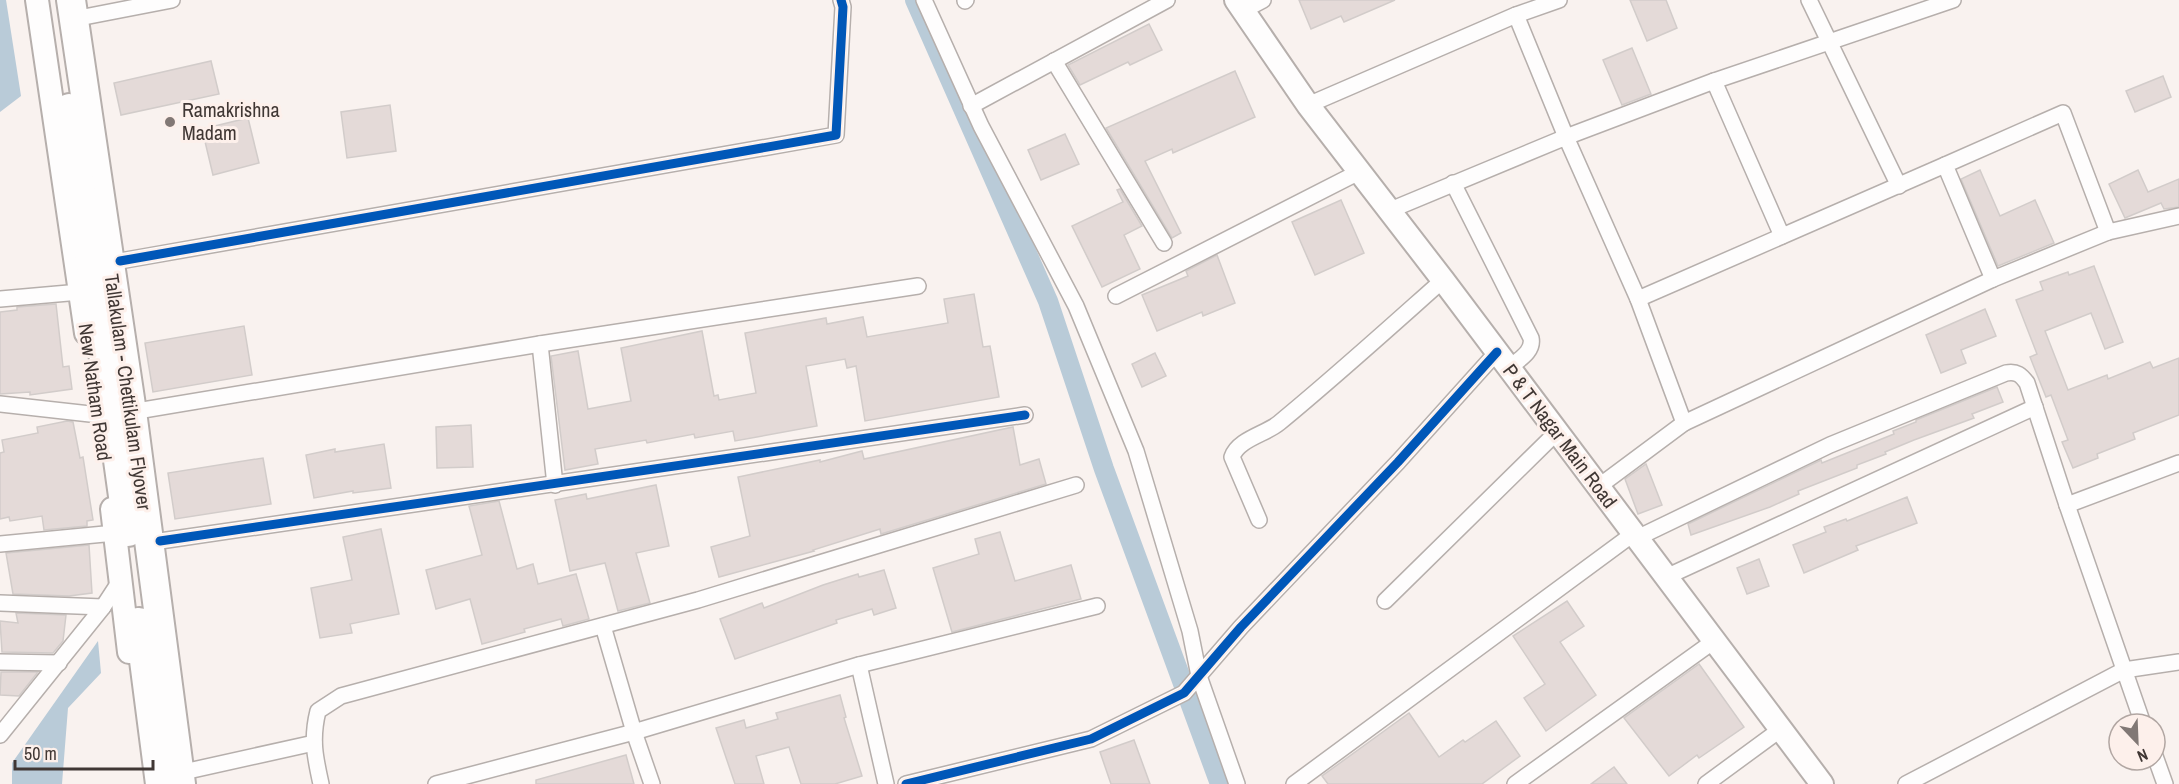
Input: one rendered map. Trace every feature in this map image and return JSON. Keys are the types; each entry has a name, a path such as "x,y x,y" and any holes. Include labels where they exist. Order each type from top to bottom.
{"highway":[{"name":"Tallakulam - Chettikulam Flyover","path":"51,0 62,60 127,526 160,784"},
{"name":"Tallakulam - Chettikulam Flyover","path":"79,6 133,419 186,780"}],"main road":[{"name":"New Natham Road","path":"37,0 99,415 146,784"},
{"name":"P & T Nagar Main Road","path":"1248,3 1308,105 1361,171 1388,211 1443,280 1822,784"},
{"path":"79,6 143,410 186,780"}],"street":[{"path":"79,6 172,0"},
{"path":"120,261 836,135 843,7 841,0"},
{"path":"924,0 971,106 1076,306 1136,451 1190,631 1198,677 1237,784"},
{"path":"971,106 1167,0"},
{"path":"1308,105 1516,15 1559,0"},
{"path":"1809,0 1899,186"},
{"path":"1388,211 1566,137 1714,81 1829,44 1953,0"},
{"path":"1516,15 1566,137 1638,299 1684,423"},
{"path":"1054,61 1164,243"},
{"path":"1714,81 1782,236"},
{"path":"1638,299 2064,113 2108,232"},
{"path":"1945,165 1994,279"},
{"path":"1116,296 1361,171"},
{"path":"906,784 1091,739 1184,693 1241,627 1398,462 1503,360 1530,350 1533,344 1531,338 1454,183"},
{"path":"1598,487 1684,423 1994,279 2108,232 2179,216"},
{"path":"1259,520 1232,457 1234,453 1240,446 1276,425 1443,280"},
{"path":"143,410 540,344 918,286"},
{"path":"0,299 80,292"},
{"path":"540,344 555,485"},
{"path":"1294,784 1635,536 1830,445 2006,373 2014,372 2027,383 2139,712"},
{"path":"0,404 99,415"},
{"path":"1666,577 2035,407"},
{"path":"160,542 1025,415"},
{"path":"1385,601 1557,432"},
{"path":"2067,505 2179,464"},
{"path":"320,784 313,732 318,711 341,696 698,600 1076,485"},
{"path":"0,544 115,532"},
{"path":"0,735 103,607 120,581"},
{"path":"0,603 103,607"},
{"path":"436,784 634,732 859,665 1097,606"},
{"path":"603,626 652,784"},
{"path":"1515,784 1714,641"},
{"path":"0,662 58,663"},
{"path":"1906,784 2124,670 2179,662"},
{"path":"859,665 886,784"},
{"path":"1706,784 1780,729"},
{"path":"186,780 314,743"}],"water":[{"path":"0,0 6,0 21,96 0,112"},
{"path":"98,641 101,673 68,708 62,784 12,784 12,763"}],"building":[{"path":"1299,0 1395,0 1344,22 1341,16 1311,29"},
{"path":"1630,0 1666,0 1677,28 1647,41"},
{"path":"1149,24 1162,50 1130,65 1128,62 1080,85 1068,65"},
{"path":"1632,48 1651,94 1622,105 1603,60"},
{"path":"211,61 219,94 121,115 114,83"},
{"path":"1235,71 1255,117 1173,153 1172,149 1145,161 1181,233 1172,238 1106,128"},
{"path":"2163,76 2171,97 2135,112 2126,91"},
{"path":"390,105 396,151 347,158 341,112"},
{"path":"248,118 259,163 213,175 202,129"},
{"path":"1065,134 1079,164 1041,180 1028,150"},
{"path":"1980,170 2000,216 2035,200 2054,243 1998,266 1961,179"},
{"path":"2138,170 2148,192 2179,179 2179,207 2164,209 2161,203 2125,218 2109,184"},
{"path":"1120,189 1142,226 1124,235 1140,269 1102,287 1072,226 1123,202 1117,190"},
{"path":"1341,200 1364,253 1315,275 1292,222"},
{"path":"1217,255 1235,303 1203,316 1202,312 1157,331 1142,295 1188,276 1186,271"},
{"path":"2094,266 2123,342 2105,349 2091,313 2045,331 2068,390 2107,375 2108,379 2150,362 2153,368 2179,358 2179,415 2133,433 2135,439 2097,454 2098,458 2073,468 2062,442 2068,440 2051,395 2046,397 2030,357 2037,354 2016,300 2043,290 2040,282"},
{"path":"974,294 983,347 990,346 999,397 865,421 856,366 847,368 845,359 806,366 817,426 735,441 733,431 695,438 694,434 647,443 646,440 595,449 598,464 565,470 551,356 578,351 588,409 631,401 621,348 702,331 714,396 718,395 719,400 756,393 745,333 826,318 827,324 863,317 867,337 948,323 944,299"},
{"path":"56,304 63,367 69,366 72,389 30,395 30,392 0,394 0,312 17,310 17,307"},
{"path":"1985,309 1996,336 1961,350 1966,363 1941,373 1926,335"},
{"path":"244,326 252,375 153,392 145,343"},
{"path":"1155,353 1166,376 1142,387 1132,364"},
{"path":"1997,387 2003,402 1972,414 1974,418 1885,452 1886,454 1857,465 1857,468 1798,491 1799,494 1770,507 1691,535 1688,524 1821,460 1822,463 1894,434 1893,431 1916,422 1916,420"},
{"path":"67,421 73,422 80,458 83,457 93,520 87,521 87,526 44,530 42,516 10,521 9,517 0,519 0,453 4,452 2,440 38,433 37,427"},
{"path":"471,425 473,467 437,468 436,427"},
{"path":"1013,427 1020,465 1039,459 1046,484 881,534 880,529 814,551 719,577 711,547 750,536 738,477 820,460 820,462 862,451 864,459"},
{"path":"384,444 391,488 353,493 353,491 314,498 306,455 335,449 335,452"},
{"path":"263,458 271,504 175,519 168,473"},
{"path":"1646,464 1662,505 1638,514 1625,479"},
{"path":"656,485 669,546 636,553 650,603 618,611 605,563 570,571 555,500 586,494 587,499"},
{"path":"1907,497 1917,523 1856,546 1858,550 1804,573 1793,545 1826,532 1824,527 1846,519 1847,521"},
{"path":"499,501 517,569 533,564 538,584 576,574 589,619 563,626 561,619 482,644 470,599 436,609 426,570 482,555 469,506"},
{"path":"381,529 399,614 350,624 352,633 320,638 311,588 352,580 343,537"},
{"path":"1000,532 1015,581 1071,565 1081,599 952,632 933,568 979,554 975,539"},
{"path":"89,545 92,593 69,596 13,594 6,553"},
{"path":"1759,559 1769,586 1747,594 1737,568"},
{"path":"884,570 896,608 874,615 872,609 836,620 837,623 735,659 720,619 762,603 764,608 858,574 859,577"},
{"path":"1567,601 1584,626 1560,642 1596,695 1546,731 1524,698 1545,684 1513,636"},
{"path":"16,613 66,615 63,641 53,653 2,652 0,621 18,623"},
{"path":"1699,664 1744,727 1699,758 1697,755 1669,776 1624,718"},
{"path":"1,672 38,672 19,696 0,695"},
{"path":"840,695 846,717 844,718 862,776 835,784 801,784 789,747 756,756 764,784 735,784 716,728 744,720 746,728 778,719 776,713"},
{"path":"1409,713 1439,757 1496,721 1520,756 1482,784 1328,784 1322,776"},
{"path":"1134,740 1150,784 1111,784 1100,752"},
{"path":"626,755 634,784 536,784 536,780"},
{"path":"1614,767 1627,784 1591,784"}],"waterway":[{"path":"915,0 1048,301 1104,469 1220,784"}],"cycle path":[{"path":"120,261 836,135 843,7 841,0"},
{"path":"906,784 1091,739 1184,693 1241,627 1398,462 1497,352"},
{"path":"160,541 1025,415"}],"place":[{"name":"Ramakrishna Madam","path":"170,122"}]}
